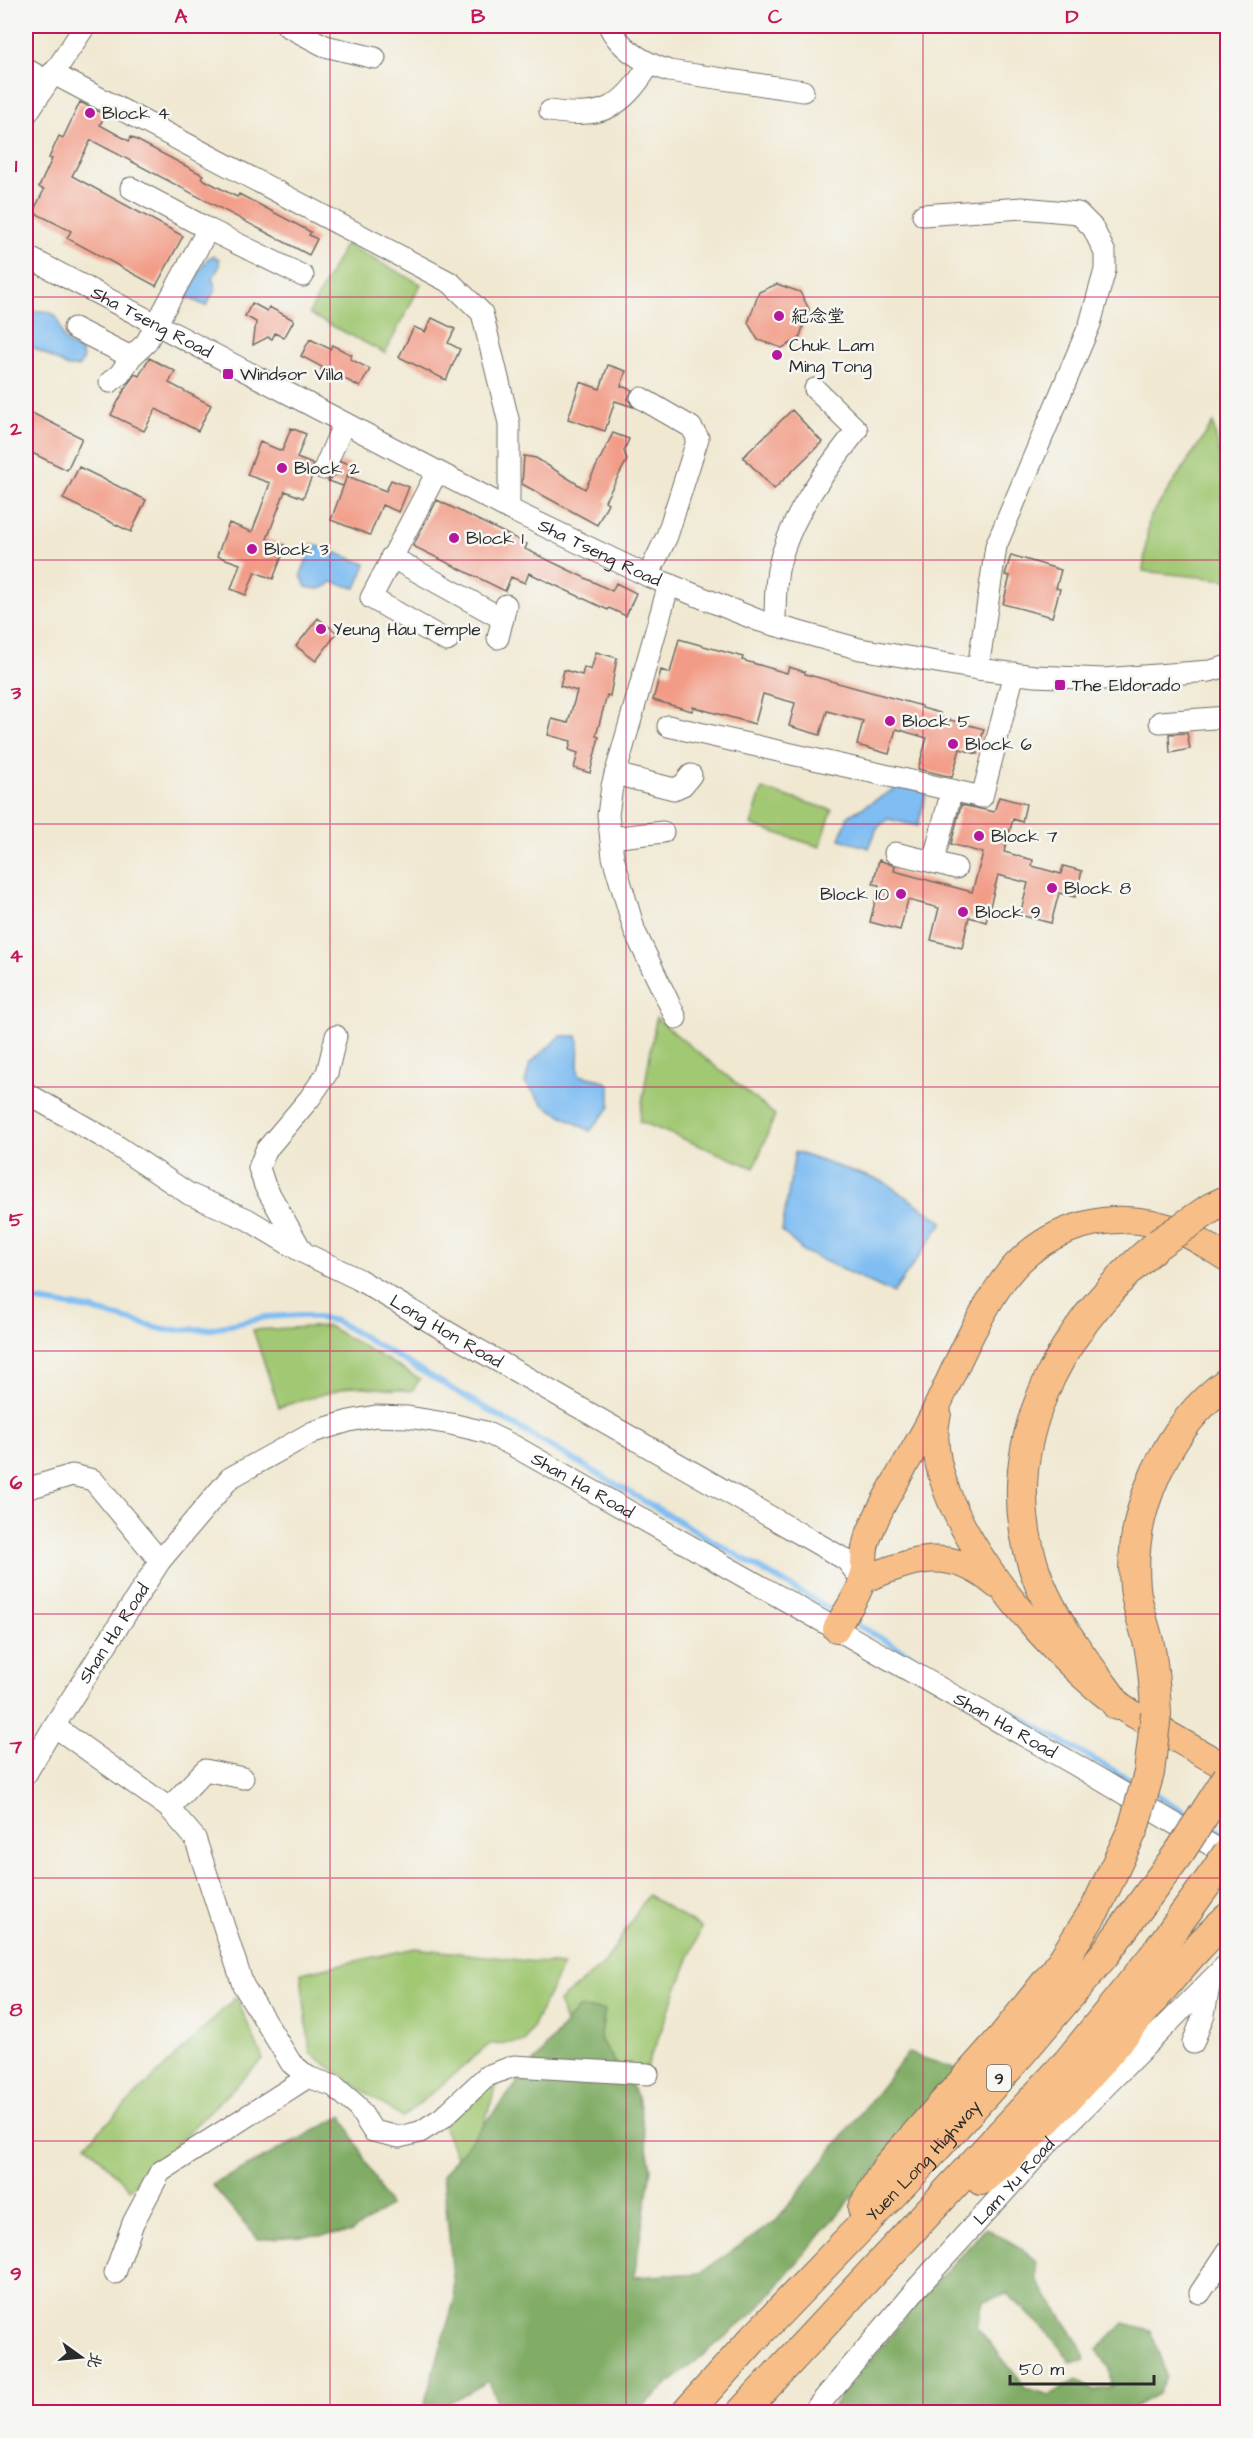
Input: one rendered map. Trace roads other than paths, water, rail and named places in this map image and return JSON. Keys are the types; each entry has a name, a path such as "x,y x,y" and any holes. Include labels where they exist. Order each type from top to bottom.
{"highway":[{"path":"1117,1705 1060,1625 1039,1582 1031,1558 1025,1527 1023,1489 1028,1442 1040,1400 1051,1373 1068,1344 1104,1294 1158,1244 1219,1204"},
{"path":"832,2260 888,2168 1002,2038 1057,1969 1096,1908 1133,1829 1149,1773 1156,1714 1149,1648 1135,1587 1134,1554 1138,1525 1155,1474 1175,1440 1198,1409 1227,1382"},
{"name":"Yuen Long Highway","path":"687,2412 754,2338 832,2260 928,2157 1062,2006 1104,1955 1180,1850 1227,1777"},
{"name":"9","path":"742,2412 1068,2062 1153,1957 1224,1860"},
{"path":"891,2254 1016,2151 1105,2057 1178,1971 1227,1918"}],"main road":[{"path":"839,1624 859,1587 866,1541 882,1506 943,1395 979,1322 1003,1281 1024,1257 1063,1232 1104,1220 1148,1222 1183,1233 1227,1259"},
{"path":"943,1395 935,1432 941,1477 966,1532 1011,1598"},
{"path":"859,1587 914,1560 935,1559 962,1563 985,1576 1011,1598 1080,1672 1117,1705 1227,1768"}],"street":[{"path":"26,115 85,26"},
{"path":"287,26 325,46 375,58"},
{"path":"609,26 613,34 627,48 650,64 669,71 803,91"},
{"path":"550,111 573,115 597,114 615,105 635,88 650,64"},
{"path":"26,69 50,77 451,283 482,313 509,423 509,509"},
{"path":"131,188 303,276"},
{"path":"923,215 1022,208 1078,213 1086,219 1099,237 1106,259 1090,324 996,546 978,669"},
{"path":"110,382 120,374 131,357 146,343 208,229"},
{"name":"Sha Tseng Road","path":"26,256 509,509 648,576 760,621 860,649 978,669 1063,679 1103,679 1210,671 1227,666"},
{"path":"74,328 131,357"},
{"path":"775,625 778,569 799,513 857,430 815,389"},
{"path":"641,398 691,427 698,438 667,536 648,576"},
{"path":"324,469 344,423"},
{"path":"437,472 371,598 447,641"},
{"path":"391,557 502,620"},
{"path":"669,584 614,780 608,815 613,857 635,932 676,1018"},
{"path":"668,726 982,797 1014,673"},
{"path":"1160,722 1227,717"},
{"path":"614,780 674,789 683,785 691,775"},
{"path":"933,862 952,790"},
{"path":"611,838 663,832"},
{"path":"895,853 956,868"},
{"path":"303,1252 265,1186 259,1168 266,1150 310,1098 327,1073 336,1036"},
{"name":"Long Hon Road","path":"26,1093 108,1140 189,1194 247,1219 303,1252 358,1279 846,1560 859,1587"},
{"name":"Shan Ha Road","path":"26,1774 54,1726 160,1561 230,1478 313,1432 349,1421 376,1416 408,1417 484,1432 512,1445 839,1624 1074,1764 1224,1860"},
{"path":"26,1489 72,1475 93,1480 160,1561"},
{"path":"54,1726 169,1808 195,1838 243,1985 291,2063 308,2077 334,2086 357,2106 373,2131 399,2137 420,2132 442,2118 486,2076 514,2066 648,2074"},
{"path":"169,1808 205,1770 243,1778"},
{"name":"Lam Yu Road","path":"813,2412 917,2288 1046,2146 1227,1963"},
{"path":"1193,2043 1204,2014 1209,1981"},
{"path":"115,2273 133,2223 160,2172 308,2077"},
{"path":"1200,2293 1227,2251"}],"water":[{"path":"213,256 219,259 219,267 212,279 216,288 206,306 186,297 207,259"},
{"path":"36,311 46,311 56,317 66,342 82,353 83,360 78,367 68,367 26,343 26,318"},
{"path":"312,544 366,564 356,588 332,582 320,589 306,587 301,575"},
{"path":"903,784 927,789 918,826 888,819 877,828 869,848 840,839 848,816"},
{"path":"561,1036 577,1036 579,1075 602,1080 610,1085 610,1107 590,1131 545,1106 525,1083 530,1063"},
{"path":"795,1152 884,1182 943,1222 893,1293 803,1251 782,1231"}],"waterway":[{"path":"26,1299 89,1309 166,1330 211,1329 266,1317 300,1315 336,1321 838,1614"},
{"path":"849,1620 1137,1784"},
{"path":"1151,1792 1192,1816"},
{"path":"1206,1824 1228,1836"}],"place":[{"name":"Block 4","path":"90,113"},
{"name":"紀念堂","path":"779,316"},
{"name":"Chuk Lam Ming Tong","path":"777,355"},
{"name":"Windsor Villa","path":"228,374"},
{"name":"Block 2","path":"282,468"},
{"name":"Block 1","path":"454,538"},
{"name":"Block 3","path":"252,549"},
{"name":"Yeung Hau Temple","path":"321,629"},
{"name":"The Eldorado","path":"1060,685"},
{"name":"Block 5","path":"890,721"},
{"name":"Block 6","path":"953,744"},
{"name":"Block 7","path":"979,836"},
{"name":"Block 8","path":"1052,888"},
{"name":"Block 10","path":"901,894"},
{"name":"Block 9","path":"963,912"}]}
